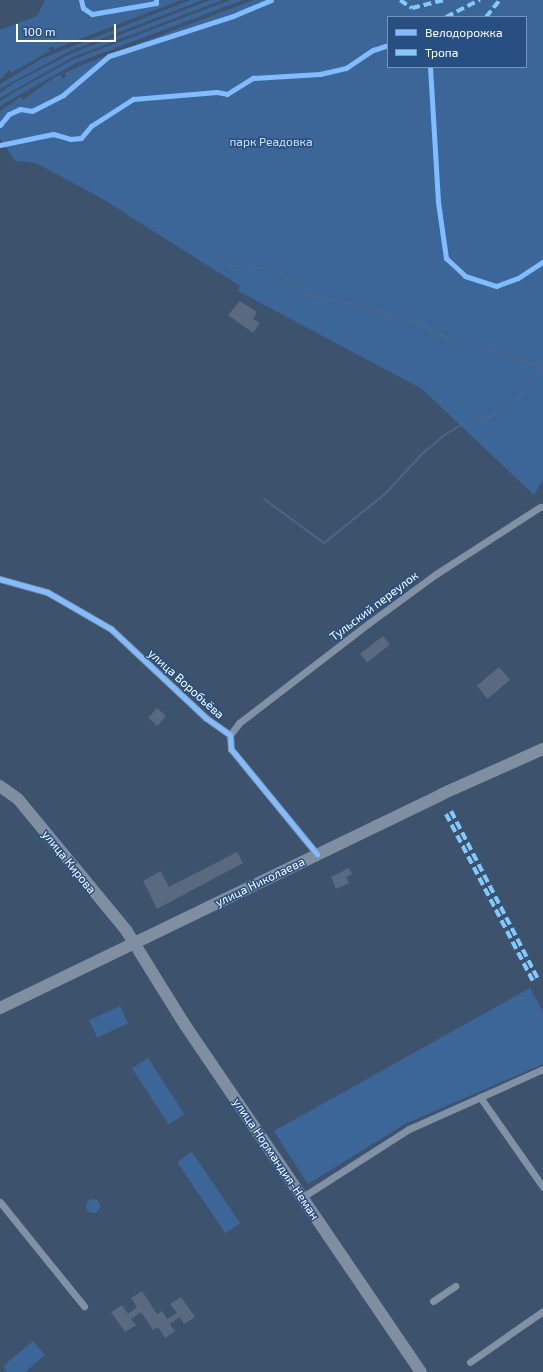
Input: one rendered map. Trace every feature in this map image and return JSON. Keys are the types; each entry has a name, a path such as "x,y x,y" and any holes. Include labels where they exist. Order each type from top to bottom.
{"main road":[{"name":"улица Николаева","path":"0,1008 513,760 543,749"},
{"name":"улица Кирова","path":"0,786 18,799 134,943"},
{"name":"улица Нормандия-Неман","path":"134,943 185,1025 301,1198 421,1372"}],"street":[{"name":"Тульский переулок","path":"230,735 240,723 369,623 436,574 540,507"},
{"name":"улица Воробьёва","path":"0,579 46,592 111,629 206,718 230,735"},
{"path":"230,735 231,749 317,854"},
{"path":"301,1198 409,1129 543,1069"},
{"path":"480,1096 543,1187"},
{"path":"0,1202 84,1306"},
{"path":"433,1301 454,1286"},
{"path":"470,1362 543,1312"}],"green space":[{"path":"45,0 181,0 54,49 53,46 48,48 50,51 11,73 9,70 0,80 0,30 37,16"},
{"path":"190,0 203,0 70,51 0,89 0,84 43,58"},
{"path":"210,0 223,0 73,57 0,98 0,93 12,84 72,53"},
{"path":"230,0 243,0 76,63 0,106 0,101 74,59"},
{"name":"парк Реадовка","path":"254,0 543,0 543,480 534,495 422,389 238,291 240,286 101,198 36,163 15,161 0,138 0,111 21,97 23,100 55,77 61,75 63,79 66,77 65,73 82,65"},
{"path":"530,988 543,1012 543,1064 405,1124 308,1184 274,1131"},
{"path":"120,1006 128,1023 97,1038 89,1020"},
{"path":"148,1058 184,1114 169,1125 132,1068"},
{"path":"192,1152 240,1223 225,1233 177,1162"},
{"path":"93,1199 98,1201 100,1206 98,1211 93,1213 88,1211 86,1206 88,1201"},
{"path":"33,1341 45,1355 25,1372 7,1372 3,1366"}],"building":[{"path":"240,301 257,312 253,319 260,323 253,333 228,315"},
{"path":"383,636 390,645 367,663 360,654"},
{"path":"499,667 510,680 488,699 477,686"},
{"path":"157,708 166,716 157,726 148,718"},
{"path":"237,852 243,863 157,909 143,881 161,871 169,887"},
{"path":"349,868 352,874 346,877 349,883 336,889 331,877"},
{"path":"142,1291 157,1314 162,1311 167,1319 177,1313 170,1304 181,1297 195,1317 184,1324 180,1317 170,1324 175,1331 165,1338 158,1327 153,1330 141,1312 131,1319 136,1325 125,1332 111,1312 122,1305 128,1314 137,1307 131,1298"}],"waterway":[{"path":"229,265 275,269 306,295 359,306 424,326 453,340 541,366"},
{"path":"264,499 324,543 385,494 423,453 446,434 464,423 491,417 517,400 543,364"}],"marked path":[{"path":"400,0 412,8 443,0"},
{"path":"448,16 480,0"},
{"path":"487,16 500,0"},
{"path":"451,811 538,979"},
{"path":"446,814 533,981"}],"cycle path":[{"path":"81,0 83,8 92,14 156,3 156,0"},
{"path":"0,125 9,114 20,109 32,111 63,95 109,56 233,16 271,0"},
{"path":"0,145 53,134 70,139 81,138 91,126 133,99 217,92 227,94 253,78 320,74 346,68 373,50 387,45"},
{"path":"430,68 438,202 446,258 465,276 496,286 518,278 543,262"},
{"path":"0,579 47,592 111,629 206,718 230,735 231,749 317,854"}]}
